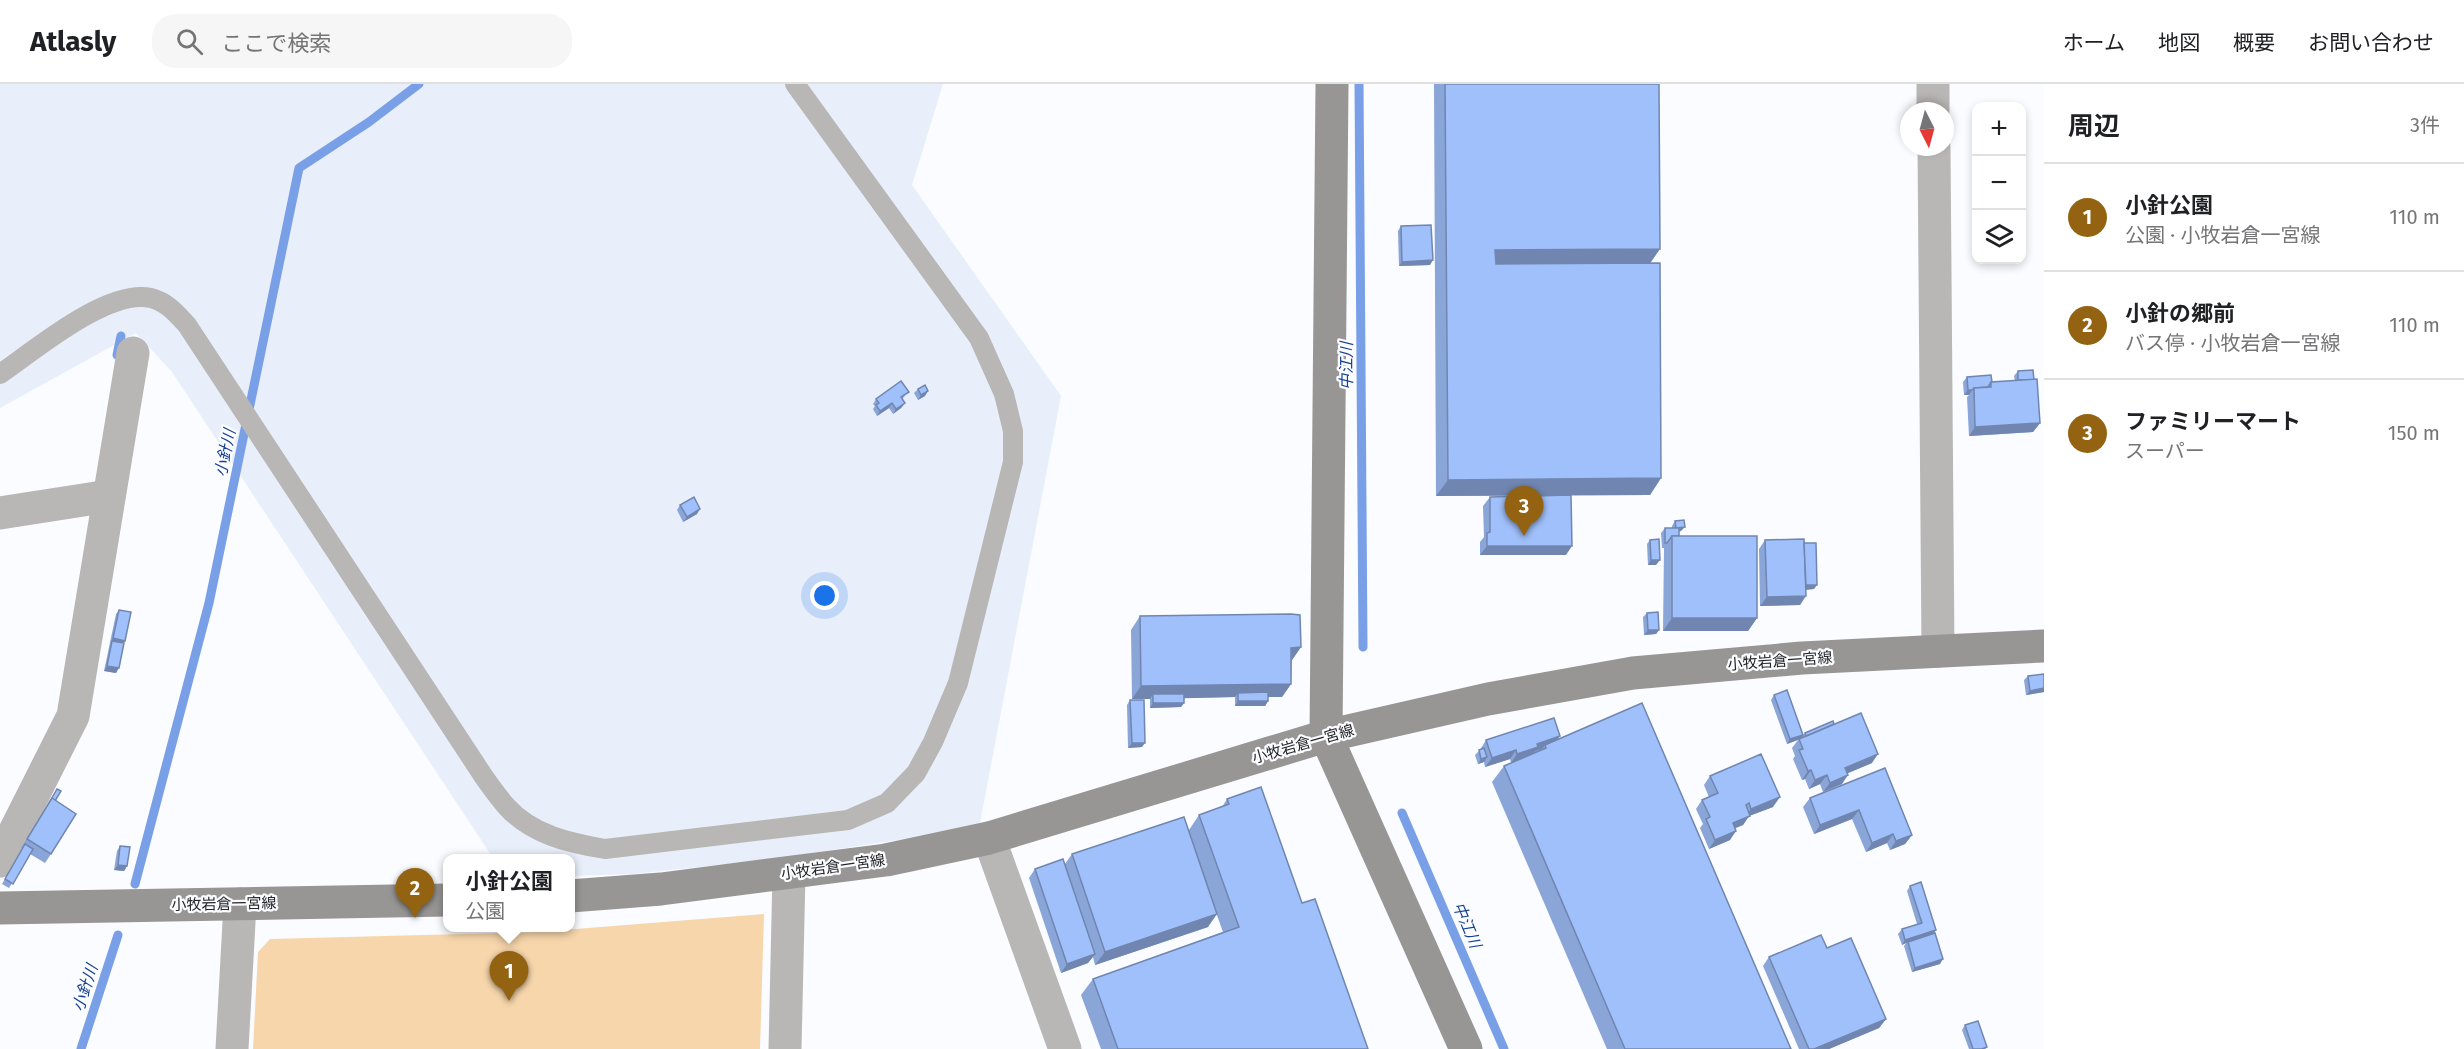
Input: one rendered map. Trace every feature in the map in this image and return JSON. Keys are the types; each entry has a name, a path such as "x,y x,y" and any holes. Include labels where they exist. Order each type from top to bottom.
{"main road":[{"path":"1332,84 1326,736 1466,1049"},
{"name":"小牧岩倉一宮線","path":"575,896 661,889 886,860 989,837 1326,736 1488,699 1632,673 1802,658 2044,646"},
{"name":"小牧岩倉一宮線","path":"0,908 443,900"}],"street":[{"path":"1933,84 1933,102"},
{"path":"1934,156 1938,651"},
{"path":"0,861 73,716 99,497 133,352"},
{"path":"0,513 99,497"},
{"path":"989,837 1065,1049"},
{"path":"785,1049 789,874"},
{"path":"232,1049 240,904"}],"lane":[{"path":"0,374 64,329 126,298 150,298 171,307 187,325 484,777 508,809 533,828 568,843 605,849 848,820 887,803 916,773 933,742 958,682 1014,462 1013,431 1004,393 979,338 795,84"}],"shaded area":[{"path":"0,84 943,84 912,185 1061,396 980,823 911,838 766,860 633,874 575,876 575,854 490,854 172,372 136,333 0,408"},
{"path":"764,914 760,1049 253,1049 258,952 270,939 575,932 575,929"}],"building":[{"path":"1445,84 1659,84 1660,249 1495,250 1496,264 1660,263 1661,478 1448,480"},
{"path":"1431,225 1433,260 1402,262 1401,226"},
{"path":"2033,370 2034,380 2018,380 2018,371"},
{"path":"1991,375 1992,382 1988,387 1968,390 1967,377"},
{"path":"2037,379 2040,423 1975,427 1974,388 1991,387 1991,382"},
{"path":"901,381 909,392 901,397 905,403 896,409 892,403 880,411 876,405 879,403 876,399"},
{"path":"925,385 928,391 921,395 918,389"},
{"path":"1571,495 1572,546 1487,546 1487,533 1490,532 1490,497"},
{"path":"694,497 700,509 687,517 680,505"},
{"path":"1684,520 1685,527 1676,528 1675,521"},
{"path":"1665,528 1679,528 1679,536 1672,536 1665,543"},
{"path":"1672,536 1757,536 1757,618 1672,618"},
{"path":"1659,539 1660,560 1651,560 1650,540"},
{"path":"1804,539 1806,596 1767,597 1765,540"},
{"path":"1804,543 1816,543 1817,585 1806,585"},
{"path":"119,610 131,612 125,641 113,638"},
{"path":"1658,612 1659,630 1648,630 1647,613"},
{"path":"1300,615 1301,647 1291,648 1291,684 1141,686 1140,616"},
{"path":"112,641 124,643 119,668 107,666"},
{"path":"2044,674 2044,688 2030,691 2028,676"},
{"path":"1787,690 1803,735 1790,739 1774,695"},
{"path":"1268,692 1268,701 1238,701 1238,693"},
{"path":"1153,694 1184,694 1184,703 1153,703"},
{"path":"1130,700 1144,700 1145,743 1132,743"},
{"path":"1642,703 1791,1049 1625,1049 1504,766 1546,748 1545,745"},
{"path":"1861,713 1878,754 1845,768 1848,775 1830,783 1827,775 1815,780 1811,770 1808,771 1799,750 1803,749 1799,739"},
{"path":"1554,718 1560,736 1517,754 1516,750 1492,758 1486,740"},
{"path":"1833,721 1834,724 1806,736 1805,733"},
{"path":"1484,748 1487,757 1481,759 1479,750"},
{"path":"1761,754 1780,797 1751,809 1749,803 1746,805 1750,816 1733,823 1736,831 1715,840 1706,819 1710,817 1702,800 1718,793 1710,776"},
{"path":"1885,768 1912,835 1896,841 1893,834 1872,843 1859,810 1820,825 1810,798"},
{"path":"1261,787 1302,903 1315,899 1368,1049 1118,1049 1093,979 1239,927 1199,815 1229,804 1227,799"},
{"path":"57,789 61,791 55,801 52,798 49,803"},
{"path":"52,798 76,814 51,854 27,839"},
{"path":"1184,817 1217,914 1105,952 1072,854"},
{"path":"25,844 33,849 13,884 5,879"},
{"path":"120,846 130,847 127,866 118,865"},
{"path":"1063,859 1095,954 1067,964 1035,869"},
{"path":"1921,882 1936,930 1905,940 1902,929 1922,923 1910,886"},
{"path":"1935,933 1943,959 1915,968 1908,942"},
{"path":"1821,935 1827,948 1851,938 1886,1019 1814,1049 1809,1049 1769,957"},
{"path":"1978,1021 1987,1047 1973,1049 1965,1025"}],"waterway":[{"name":"小針川","path":"135,884 209,603 299,168 369,122 419,84"},
{"name":"中江川","path":"1359,84 1363,647"},
{"path":"117,355 121,336"},
{"name":"中江川","path":"1402,813 1504,1049"},
{"name":"小針川","path":"81,1049 118,935"}],"place":[{"name":"ファミリーマート","path":"1524,536"},
{"name":"小針の郷前","path":"415,918"},
{"name":"小針公園","path":"509,1001"}]}
